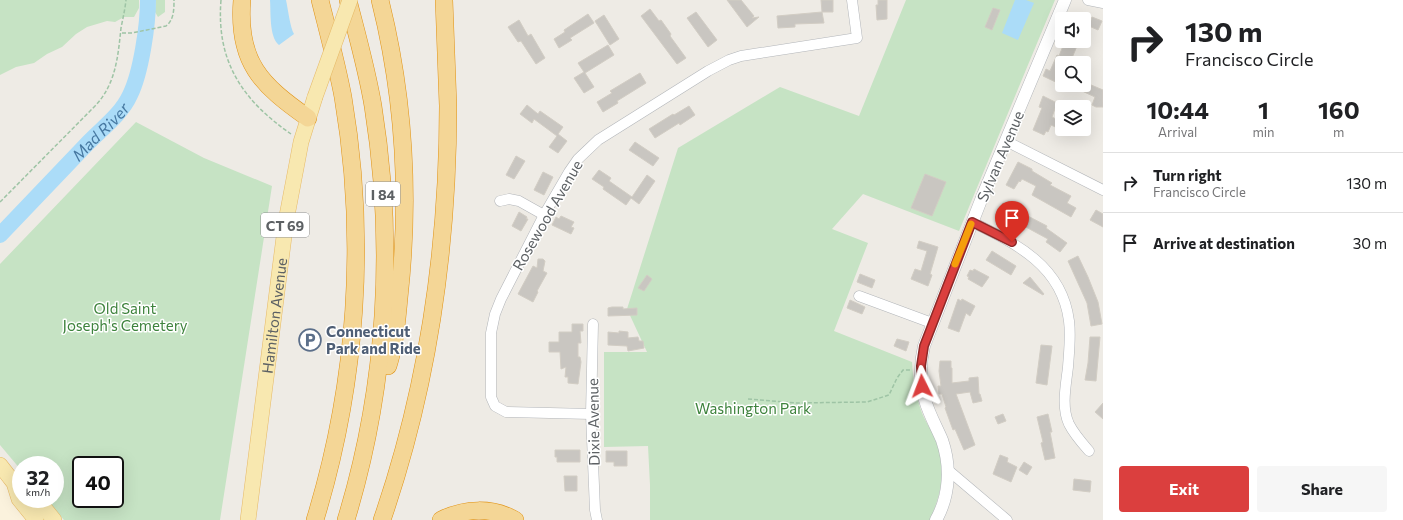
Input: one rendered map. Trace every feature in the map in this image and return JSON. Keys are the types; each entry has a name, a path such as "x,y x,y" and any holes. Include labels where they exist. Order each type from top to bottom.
{"highway":[{"path":"242,0 241,24 243,38 248,55 255,70 274,93 308,118"},
{"name":"I 84","path":"315,520 334,450 346,386 353,335 357,254 355,200 346,115 336,64 320,0"},
{"name":"I 84","path":"346,520 363,458 375,391 385,286 383,196 380,155 365,66 349,0"},
{"path":"375,391 385,375 390,357 400,288 405,224 404,179 399,113 391,53 380,0"},
{"path":"382,520 418,397 429,339 437,283 444,206 447,130 444,0"},
{"path":"441,520 462,512 482,510 500,513 515,520"}],"main road":[{"name":"Hamilton Avenue","path":"248,520 287,215 296,165 308,118 349,0"},
{"path":"0,465 12,478"},
{"path":"26,508 36,520"},
{"path":"44,508 54,520"}],"street":[{"name":"Rosewood Avenue","path":"591,414 506,412 495,406 491,397 491,333 500,299 544,215 569,172 578,159 610,132 708,71 729,60 741,56 857,38 852,0"},
{"name":"Sylvan Avenue","path":"936,520 946,493 948,470 947,459 942,442 925,399 922,386 921,368 924,346 972,222 1065,0"},
{"path":"1088,0 1103,3"},
{"path":"1006,141 1103,190"},
{"path":"500,201 510,199 519,201 544,215"},
{"path":"972,222 1000,235 1024,250 1040,262 1054,280 1064,300 1069,322 1069,351 1065,409 1069,424 1089,452"},
{"path":"859,296 932,323"},
{"name":"Dixie Avenue","path":"593,324 591,414 595,510 597,520"},
{"path":"948,470 1007,520"}],"path":[{"path":"0,202 101,98 110,85 115,72 126,0"},
{"path":"121,33 135,33 164,27 169,24 173,16 174,0"},
{"path":"748,399 796,403 867,402 889,395 897,378 903,370 921,368"}],"shaded area":[{"path":"0,476 12,490 12,508 28,508 38,520 0,520"}],"green space":[{"path":"0,0 139,0 139,8 134,17 124,17 115,22 107,21 87,27 76,34 62,47 47,54 34,63 16,67 0,75"},
{"path":"156,0 165,0 165,12 158,17 155,12"},
{"name":"Washington Park","path":"906,0 1055,0 959,231 863,194 832,229 868,243 834,331 912,362 915,388 920,407 934,435 942,463 940,491 930,520 650,520 648,446 604,447 604,352 647,352 627,309 678,148 780,87 859,116"},
{"name":"Old Saint Joseph's Cemetery","path":"136,122 204,158 272,186 220,520 64,520 54,508 64,508 64,456 12,456 12,459 0,445 0,264"}],"water":[{"path":"270,0 286,0 290,23 294,34 279,45 272,30"},
{"path":"1015,0 1026,0 1034,3 1018,40 1002,33"}],"building":[{"path":"727,0 741,0 754,16 752,18 759,17 747,27"},
{"path":"821,0 833,0 833,12 822,12"},
{"path":"878,0 887,0 887,19 877,20 876,5 878,5"},
{"path":"993,8 1000,10 992,30 985,27"},
{"path":"650,9 659,21 661,20 671,34 670,36 686,58 677,64 641,16"},
{"path":"696,12 717,40 708,47 687,18"},
{"path":"822,12 824,23 795,24 795,27 778,28 777,16"},
{"path":"588,14 594,23 570,38 572,40 559,48 554,39 565,32 564,30"},
{"path":"604,15 619,39 610,45 595,21"},
{"path":"1092,17 1102,21 1098,30 1091,27"},
{"path":"519,20 528,36 531,34 545,58 536,64 521,41 518,42 508,27"},
{"path":"608,45 614,55 585,73 594,87 584,93 574,78 584,72 578,63"},
{"path":"1062,48 1076,48 1073,56 1059,56"},
{"path":"1055,60 1055,82 1043,76 1046,69 1050,71"},
{"path":"640,73 646,83 617,101 618,103 603,112 597,102 612,93 610,91"},
{"path":"1091,85 1103,90 1103,107 1096,107 1092,105 1095,97 1084,92 1091,92"},
{"path":"1043,96 1055,102 1055,109 1052,117 1055,118 1055,127 1051,125 1048,132 1046,131 1044,135 1033,130 1042,108 1039,107"},
{"path":"527,105 538,114 540,111 563,127 558,134 567,141 558,153 549,147 557,136 534,119 532,123 520,114"},
{"path":"689,106 695,115 655,138 649,129"},
{"path":"635,142 659,158 653,166 629,150"},
{"path":"516,156 525,161 514,179 506,175"},
{"path":"1018,162 1032,169 1032,171 1052,183 1050,185 1071,196 1067,203 1076,208 1071,217 1032,195 1036,186 1022,179 1014,189 1006,185"},
{"path":"599,170 611,178 609,181 632,197 647,175 655,181 639,204 631,198 626,205 603,189 604,187 592,179"},
{"path":"543,172 553,177 544,195 534,190"},
{"path":"925,174 946,182 932,216 911,208"},
{"path":"1003,203 1047,226 1046,228 1067,243 1060,252 1046,242 1048,239 998,212"},
{"path":"1096,210 1103,214 1103,227 1090,220"},
{"path":"519,212 527,217 526,219 528,219 521,231 512,226"},
{"path":"561,216 574,222 571,227 574,228 571,234 552,225 556,217 559,219"},
{"path":"919,241 938,247 928,286 911,279 915,269 921,271 927,251 917,248"},
{"path":"992,251 1016,266 1011,275 986,260"},
{"path":"1078,256 1098,302 1102,324 1091,326 1087,303 1068,261"},
{"path":"538,259 543,259 545,261 543,271 547,273 533,302 518,294 533,266 537,268"},
{"path":"974,269 989,277 982,287 968,279 969,277 967,276 970,270 973,271"},
{"path":"860,274 875,280 872,288 857,282"},
{"path":"647,275 652,279 644,291 638,288"},
{"path":"1030,277 1044,294 1043,295 1023,283"},
{"path":"958,299 961,301 962,299 975,306 970,316 966,313 959,332 948,328"},
{"path":"850,300 865,307 862,314 847,308"},
{"path":"623,307 623,309 637,308 637,315 608,316 608,308"},
{"path":"572,324 583,324 583,331 580,331 581,343 578,343 578,357 580,357 581,362 578,384 568,383 568,377 565,377 566,367 561,369 560,352 549,352 549,342 559,342 559,332 572,332"},
{"path":"619,331 628,332 628,338 638,337 639,341 643,341 644,348 628,351 627,346 608,345 608,332 619,333"},
{"path":"1090,337 1100,337 1096,381 1085,380"},
{"path":"897,339 909,342 906,351 894,346"},
{"path":"1041,345 1052,346 1047,385 1036,383"},
{"path":"940,361 951,361 952,383 969,381 969,378 978,377 979,394 982,401 973,403 970,392 956,394 975,445 964,450 955,429 953,430 945,408 942,394 939,394 938,386 941,386 939,371"},
{"path":"1103,403 1103,419 1095,412"},
{"path":"1003,414 1006,421 998,424 995,417"},
{"path":"1048,414 1055,458 1045,460 1041,443 1043,442 1037,417"},
{"path":"555,450 580,450 580,462 557,462"},
{"path":"606,451 627,451 627,466 614,466 614,462 606,462"},
{"path":"1000,455 1008,458 1007,462 1017,467 1011,482 993,474"},
{"path":"1024,462 1032,467 1027,475 1019,470"},
{"path":"564,476 577,476 577,491 565,491"},
{"path":"1074,479 1091,481 1090,492 1073,490"}],"waterway":[{"name":"Mad River","path":"0,235 116,115 126,102 134,86 141,62 147,22 148,0"}],"slow traffic":[{"path":"955,264 971,224"}],"place":[{"name":"Connecticut Park and Ride","path":"310,340"}],"route":[{"path":"922,386 921,366 927,335 972,222 1012,242"}]}
